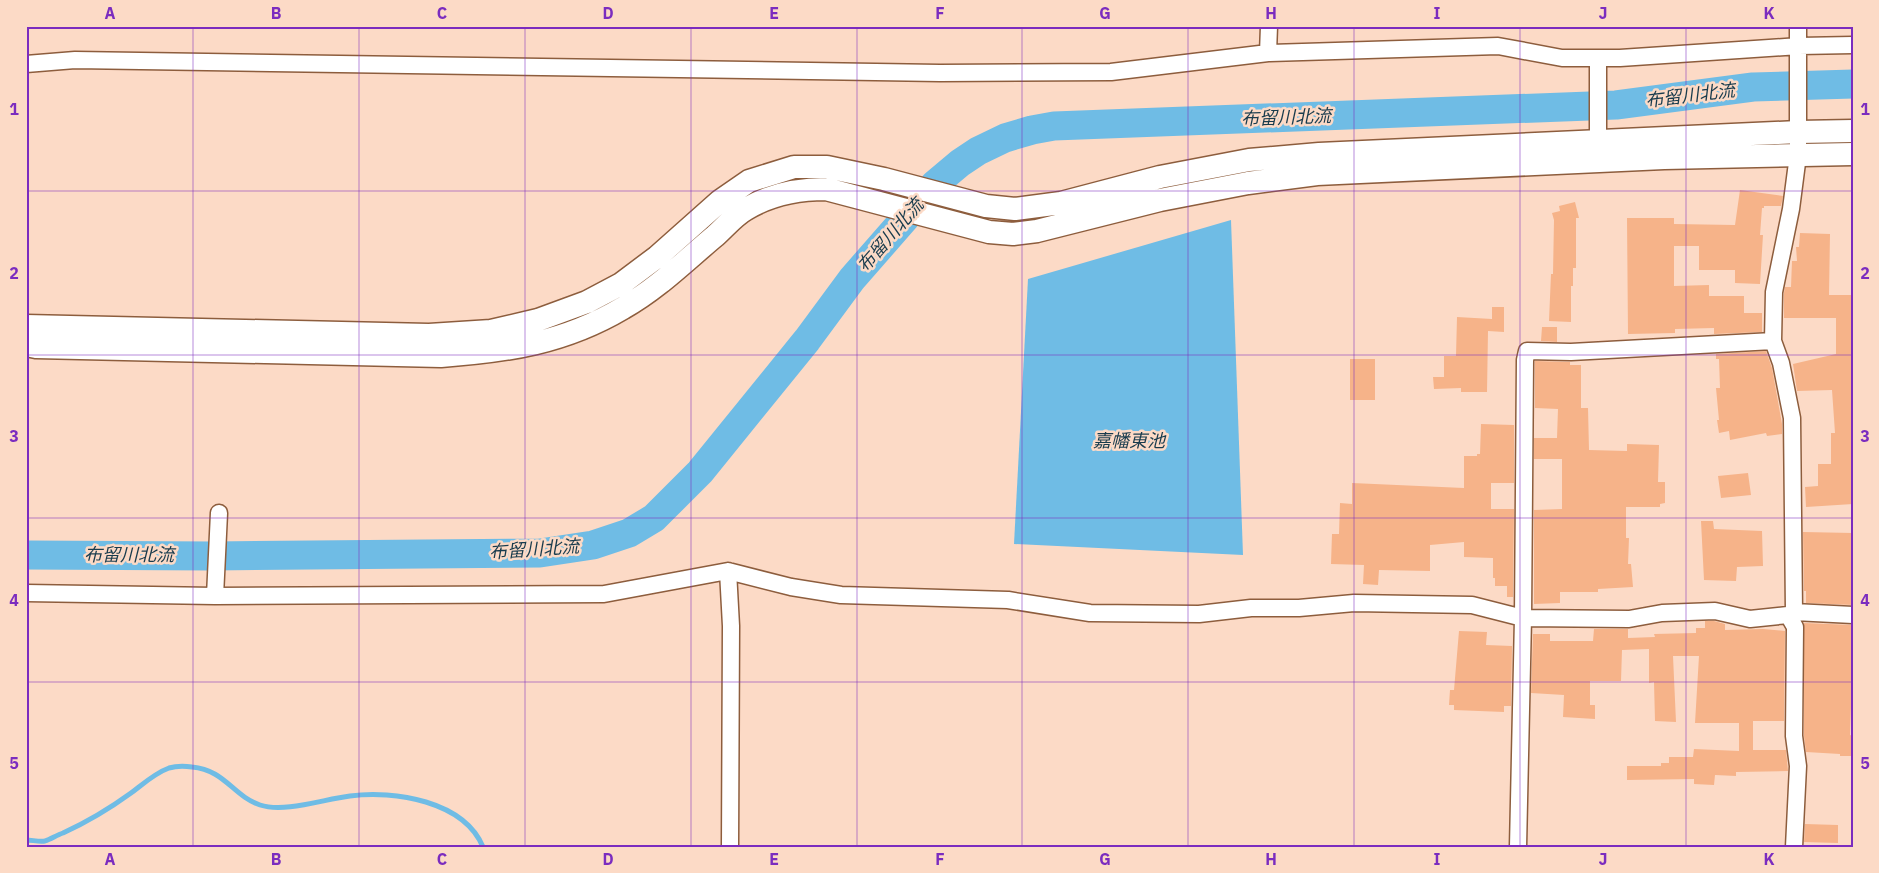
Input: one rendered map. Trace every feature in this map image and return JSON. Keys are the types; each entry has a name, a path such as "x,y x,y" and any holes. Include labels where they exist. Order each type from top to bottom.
{"street":[{"path":"1268,53 1269,26"},
{"path":"1794,847 1798,766 1794,736 1795,627 1791,614 1792,418 1781,363 1773,341 1774,292 1791,209 1798,155 1798,26"},
{"path":"26,64 76,60 940,73 1101,72 1268,53 1498,46 1562,58 1598,62 1799,51 1853,45"},
{"path":"1598,62 1598,143"},
{"path":"26,345 36,347 441,356 491,352 531,345 592,325 623,308 655,288 746,209 778,195 803,189 826,189 989,232 1013,234 1062,226 1160,200 1248,183 1317,174 1598,143 1798,125 1853,131"},
{"path":"26,326 428,335 491,331 538,320 587,302 620,284 657,257 720,201 749,181 794,167 827,167 884,179 959,200 986,206 1015,209 1061,202 1160,177 1249,160 1319,154 1598,143 1798,155 1853,154"},
{"path":"1518,847 1523,618 1525,360 1527,351 1581,352 1773,341"},
{"path":"216,589 218,512"},
{"path":"26,592 216,589 604,594 728,571 792,587 841,595 1008,600 1090,613 1199,614 1250,608 1299,608 1354,603 1472,605 1523,618 1629,619 1662,613 1715,611 1750,618 1791,614 1853,614"},
{"path":"728,571 731,626 730,847"}],"water":[{"name":"嘉幡東池","path":"1231,220 1243,555 1014,544 1028,279"}],"building":[{"path":"1740,190 1783,196 1781,206 1764,206 1762,208 1760,235 1763,235 1760,284 1735,283 1735,270 1699,270 1699,246 1674,246 1674,286 1709,285 1709,296 1744,296 1744,313 1762,313 1762,332 1714,334 1714,328 1675,329 1675,333 1628,334 1627,218 1674,218 1674,224 1735,225"},
{"path":"1575,202 1579,218 1576,218 1576,268 1573,268 1573,286 1571,286 1571,322 1549,321 1551,274 1553,274 1554,220 1552,213 1560,211 1559,206"},
{"path":"1800,233 1830,234 1829,295 1853,295 1853,459 1851,459 1853,504 1806,507 1805,487 1818,486 1818,464 1831,464 1831,433 1835,433 1832,390 1797,391 1793,364 1836,354 1836,318 1784,318 1785,287 1791,287 1792,261 1797,261 1796,247 1799,247"},
{"path":"1492,307 1504,307 1504,332 1488,331 1487,392 1461,392 1461,388 1434,389 1433,377 1444,377 1444,356 1456,356 1457,317 1492,319"},
{"path":"1542,327 1557,327 1557,342 1541,341"},
{"path":"1766,351 1772,368 1782,434 1767,436 1766,433 1730,440 1729,431 1719,433 1716,388 1720,388 1719,359 1716,359 1716,354"},
{"path":"1350,359 1375,359 1375,400 1350,400"},
{"path":"1535,361 1570,362 1570,365 1581,365 1581,408 1588,408 1589,450 1627,451 1627,444 1659,445 1658,482 1665,482 1665,503 1660,504 1660,507 1626,507 1626,538 1629,538 1628,564 1631,564 1633,587 1598,589 1598,592 1560,592 1560,603 1534,604 1534,510 1562,509 1562,459 1534,459 1534,438 1557,438 1558,409 1535,408"},
{"path":"1481,424 1514,425 1514,483 1491,483 1491,509 1514,509 1513,597 1507,597 1507,586 1495,586 1493,558 1464,557 1464,542 1430,545 1430,571 1379,570 1378,585 1363,584 1364,565 1331,564 1332,534 1339,534 1340,503 1352,504 1352,483 1464,488 1464,456 1477,456 1477,454 1480,454"},
{"path":"1748,473 1751,495 1721,498 1718,476"},
{"path":"1701,521 1713,521 1714,529 1762,531 1763,566 1737,567 1736,581 1704,580"},
{"path":"1803,532 1853,533 1853,605 1806,603"},
{"path":"1705,621 1725,624 1725,630 1763,629 1785,631 1784,721 1753,721 1753,750 1786,750 1788,771 1736,772 1736,776 1715,775 1714,785 1694,784 1694,779 1627,780 1627,766 1661,766 1661,763 1669,763 1669,757 1693,757 1694,749 1739,751 1739,723 1695,723 1699,656 1673,656 1676,722 1655,721 1654,682 1649,683 1649,649 1622,650 1621,681 1590,681 1590,705 1595,705 1595,719 1563,717 1564,695 1531,693 1533,634 1550,634 1550,641 1593,641 1594,629 1628,629 1628,638 1655,637 1654,634 1696,633 1696,628 1705,628"},
{"path":"1804,623 1853,625 1853,707 1851,707 1850,735 1853,736 1853,756 1806,752 1804,736"},
{"path":"1459,631 1487,632 1486,645 1512,646 1511,706 1504,706 1504,712 1454,710 1454,705 1449,705 1450,690 1454,690"},
{"path":"1805,824 1838,825 1838,843 1804,842"}],"waterway":[{"name":"布留川北流","path":"26,555 213,556 540,553 593,545 629,533 654,518 700,472 807,340 852,279 935,184 978,151 1005,138 1032,130 1054,126 1616,105 1753,87 1853,84"},
{"path":"26,840 45,841 63,833 106,810 159,773 169,768 183,766 203,769 213,773 251,801 270,807 305,805 350,796 368,795 406,797 426,802 444,809 460,819 474,831 483,847"}]}
